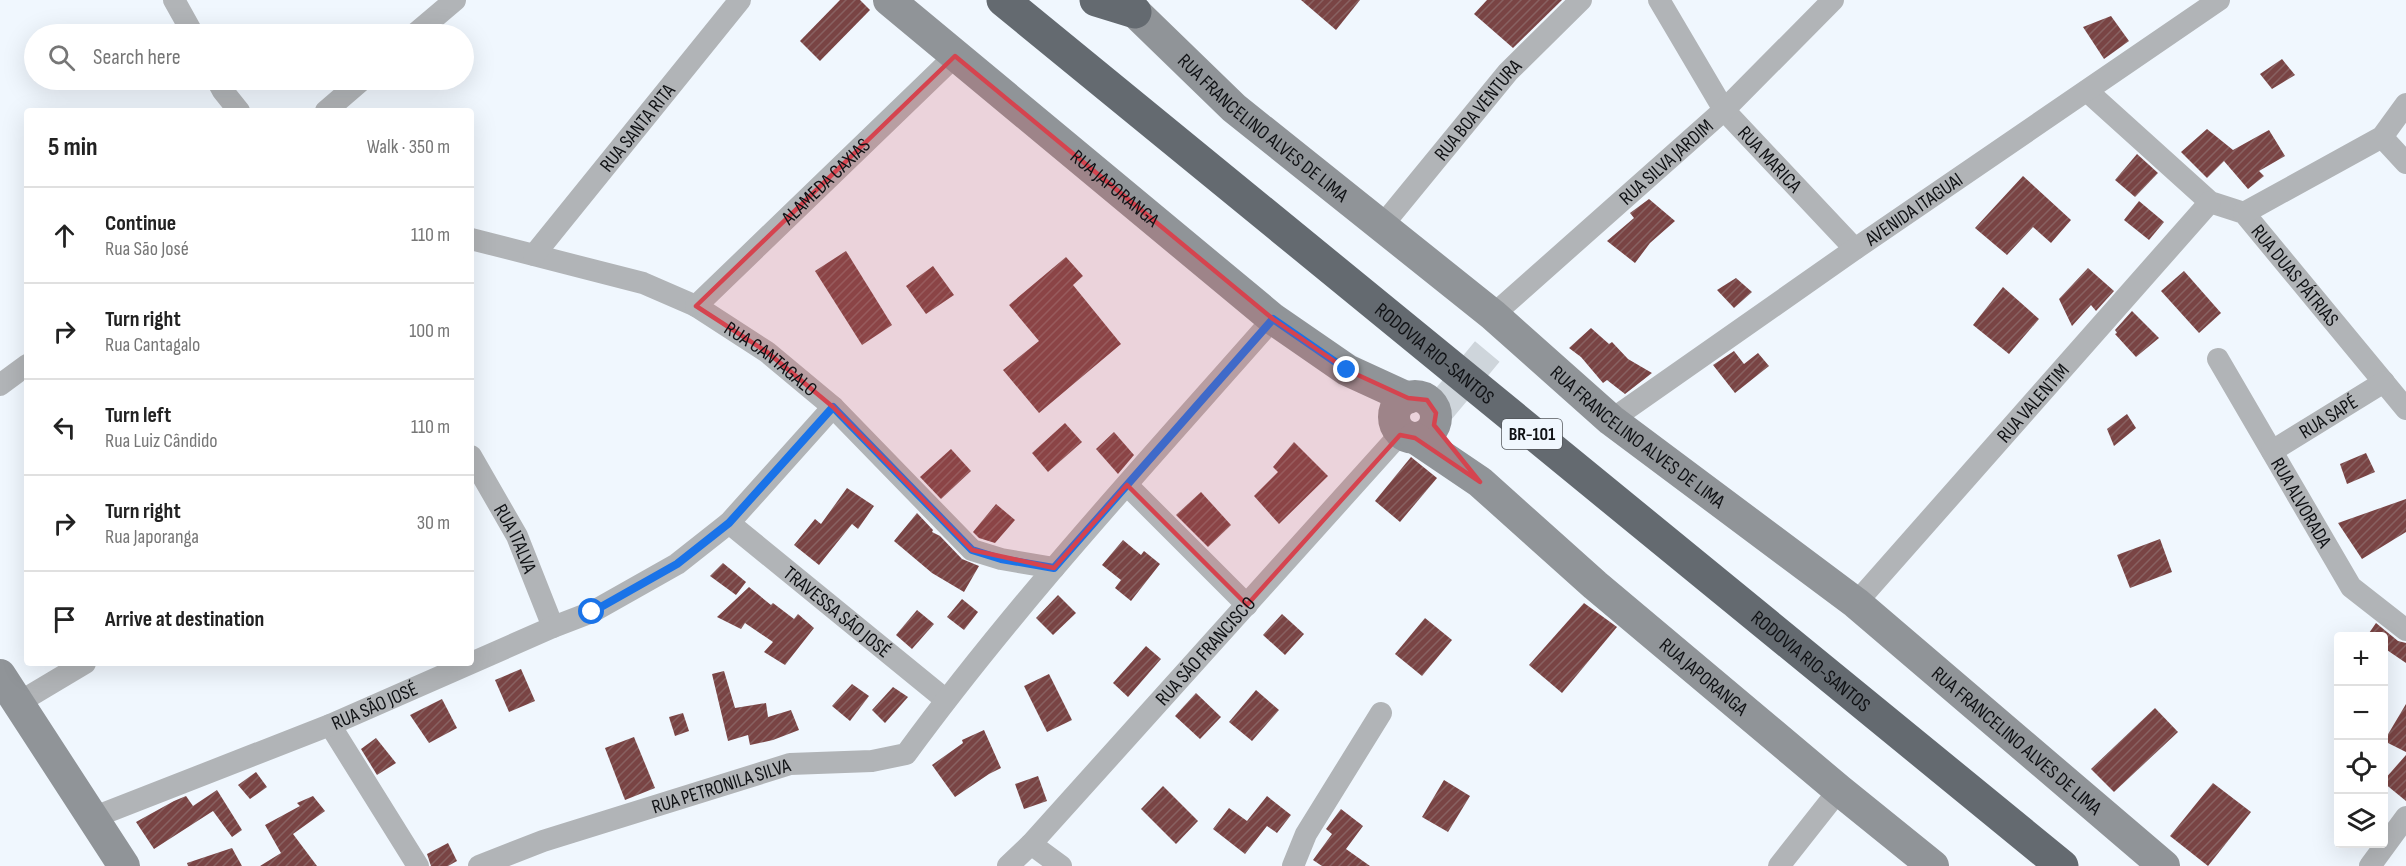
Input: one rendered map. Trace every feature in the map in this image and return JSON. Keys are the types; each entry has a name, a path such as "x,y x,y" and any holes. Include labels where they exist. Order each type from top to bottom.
{"highway":[{"name":"RODOVIA RIO-SANTOS","path":"1003,0 2062,866"},
{"path":"1096,0 1127,6"}],"main road":[{"name":"RUA JAPORANGA","path":"889,0 1273,319 1347,370 1480,482 1594,585 1933,866"},
{"name":"RUA FRANCELINO ALVES DE LIMA","path":"1127,6 1234,108 1493,315 1611,420 1856,603 2164,866"},
{"path":"0,675 124,866"}],"street":[{"path":"174,0 187,24"},
{"name":"RUA SANTA RITA","path":"534,255 740,0"},
{"name":"RUA BOA VENTURA","path":"1381,227 1508,72 1581,0"},
{"name":"RUA MARICA","path":"1659,0 1724,110 1855,249"},
{"name":"RUA SILVA JARDIM","path":"1493,315 1724,110 1833,0"},
{"name":"AVENIDA ITAGUAI","path":"1611,420 1855,249 2219,0"},
{"path":"424,24 441,5"},
{"name":"ALAMEDA CAXIAS","path":"696,306 955,56"},
{"path":"222,90 237,108"},
{"path":"330,108 351,90"},
{"name":"RUA DUAS PÁTRIAS","path":"2087,91 2210,202 2244,213 2406,408"},
{"path":"2244,213 2382,137 2406,104"},
{"path":"2382,137 2406,163"},
{"name":"RUA VALENTIM","path":"1856,603 2210,202"},
{"name":"RUA CANTAGALO","path":"474,240 643,283 696,306 767,352 833,407 972,550 1001,559 1054,568"},
{"name":"RUA PETRONILA SILVA","path":"479,866 543,841 790,764 872,761 906,754 946,700 1054,568 1273,319"},
{"name":"RUA ALVORADA","path":"2218,359 2351,587 2406,630"},
{"path":"0,385 24,367"},
{"name":"RUA SAPÉ","path":"2272,451 2384,382"},
{"name":"RUA SÃO JOSÉ","path":"474,662 592,612 677,564 729,523 833,407"},
{"name":"RUA SÃO FRANCISCO","path":"1008,866 1031,844 1411,424"},
{"name":"RUA ITALVA","path":"474,460 517,536 553,627"},
{"path":"1127,485 1246,605"},
{"name":"TRAVESSA SÃO JOSÉ","path":"729,523 946,700"},
{"path":"18,703 80,666"},
{"name":"RUA SÃO JOSÉ","path":"92,818 330,725 464,666"},
{"path":"1293,866 1306,834 1382,713"},
{"path":"330,725 418,866"},
{"path":"1779,866 1839,790"},
{"path":"2375,865 2406,817"},
{"path":"1031,844 1061,866"}],"highlighted area":[{"path":"955,56 1273,319 1347,370 1408,398 1427,400 1436,413 1434,425 1480,482 1415,438 1400,435 1247,605 1127,485 1054,568 972,550 833,407 767,352 696,306"}],"building":[{"path":"840,0 860,0 870,10 820,61 800,41"},
{"path":"1301,0 1360,0 1336,30"},
{"path":"1487,0 1562,0 1513,48 1474,14"},
{"path":"2111,16 2129,41 2104,59 2083,27"},
{"path":"2282,59 2295,75 2272,89 2260,74"},
{"path":"2207,129 2233,150 2269,130 2285,156 2259,171 2264,176 2248,189 2224,161 2207,178 2181,152"},
{"path":"2137,154 2158,173 2135,197 2115,180"},
{"path":"2023,176 2071,220 2051,243 2033,227 2007,255 1975,228"},
{"path":"1649,199 1675,221 1650,243 1635,263 1607,241 1634,218 1630,213"},
{"path":"2139,201 2164,222 2149,240 2124,220"},
{"path":"846,251 892,325 862,345 815,271"},
{"path":"1066,257 1083,276 1073,285 1121,344 1039,413 1003,370 1039,341 1009,305"},
{"path":"933,266 954,295 926,314 906,286"},
{"path":"2088,268 2114,291 2096,311 2091,305 2072,326 2059,299"},
{"path":"2184,271 2221,313 2199,333 2161,291"},
{"path":"1736,278 1752,292 1734,308 1717,290"},
{"path":"2003,287 2039,319 2009,354 1973,325"},
{"path":"2132,311 2159,338 2136,357 2115,334 2117,333 2115,330"},
{"path":"1591,328 1609,344 1612,342 1628,359 1652,373 1625,394 1607,380 1603,383 1581,357 1569,348"},
{"path":"1734,351 1744,364 1758,353 1769,366 1735,393 1713,365"},
{"path":"2127,414 2136,428 2114,446 2107,429"},
{"path":"1065,423 1082,442 1048,472 1032,453"},
{"path":"1114,432 1134,455 1118,474 1096,449"},
{"path":"1294,442 1328,476 1279,524 1254,496 1278,472 1273,467"},
{"path":"951,449 971,471 941,499 920,477"},
{"path":"2366,453 2375,472 2347,484 2340,464"},
{"path":"1411,457 1437,478 1400,522 1375,501"},
{"path":"847,488 874,506 858,529 852,524 819,565 794,545 815,519 821,524"},
{"path":"1201,492 1231,525 1208,547 1176,515"},
{"path":"2406,499 2406,532 2362,559 2338,523"},
{"path":"996,504 1015,520 995,543 979,538 973,532"},
{"path":"917,513 933,530 932,532 940,536 962,559 979,566 964,592 932,573 894,541"},
{"path":"2160,539 2172,572 2130,588 2117,555"},
{"path":"1123,540 1141,555 1144,551 1160,564 1131,601 1115,588 1121,580 1102,565"},
{"path":"723,563 746,582 736,595 710,576"},
{"path":"749,587 771,605 773,603 794,619 798,614 814,628 785,665 764,652 773,642 745,623 741,629 717,617"},
{"path":"1058,595 1076,613 1053,635 1036,618"},
{"path":"962,599 978,612 964,630 947,617"},
{"path":"1584,603 1617,627 1562,693 1529,665"},
{"path":"917,610 934,624 912,649 896,635"},
{"path":"1282,614 1304,634 1285,655 1263,635"},
{"path":"1425,618 1452,640 1422,676 1395,654"},
{"path":"2376,623 2387,632 2370,632"},
{"path":"2388,633 2398,641 2406,643 2406,663 2388,651"},
{"path":"1146,646 1161,659 1128,697 1113,683"},
{"path":"521,669 535,701 509,712 495,680"},
{"path":"724,671 735,708 766,703 768,717 791,710 799,730 773,740 750,745 748,735 728,741 712,674"},
{"path":"1049,674 1072,720 1047,732 1024,686"},
{"path":"852,684 869,696 850,721 832,706"},
{"path":"893,687 908,697 885,723 872,710"},
{"path":"1256,690 1279,710 1252,741 1229,722"},
{"path":"1196,693 1221,717 1200,739 1175,716"},
{"path":"442,699 457,728 429,743 410,715"},
{"path":"2406,704 2406,752 2388,743 2388,734"},
{"path":"2155,708 2178,732 2114,792 2091,769"},
{"path":"683,713 689,731 675,736 669,717"},
{"path":"984,730 1001,768 955,797 932,765 963,743 962,740"},
{"path":"634,737 655,788 625,800 605,748"},
{"path":"376,738 396,763 377,775 361,749"},
{"path":"2406,755 2406,801 2388,786 2388,775"},
{"path":"256,772 267,787 250,799 238,785"},
{"path":"1038,776 1047,801 1024,809 1015,784"},
{"path":"1444,780 1470,796 1448,832 1422,817"},
{"path":"2213,783 2251,812 2208,866 2170,836"},
{"path":"1163,786 1198,821 1176,844 1141,809"},
{"path":"217,790 242,830 232,837 213,811 154,849 136,822 186,796 193,806"},
{"path":"313,796 325,811 293,834 317,866 260,866 281,853 265,825 300,806 297,803"},
{"path":"1267,796 1291,815 1277,833 1267,826 1245,854 1213,829 1229,808 1247,821"},
{"path":"1341,809 1363,826 1346,849 1370,866 1322,866 1313,860 1332,834 1326,829"},
{"path":"448,843 457,861 448,866 431,866 427,854"},
{"path":"232,848 242,866 188,866 187,863"}],"tunnel":[{"path":"1436,413 1507,328"}],"route":[{"path":"592,612 677,564 729,523 833,407 972,550 1001,559 1054,568 1273,319 1347,370"}]}
